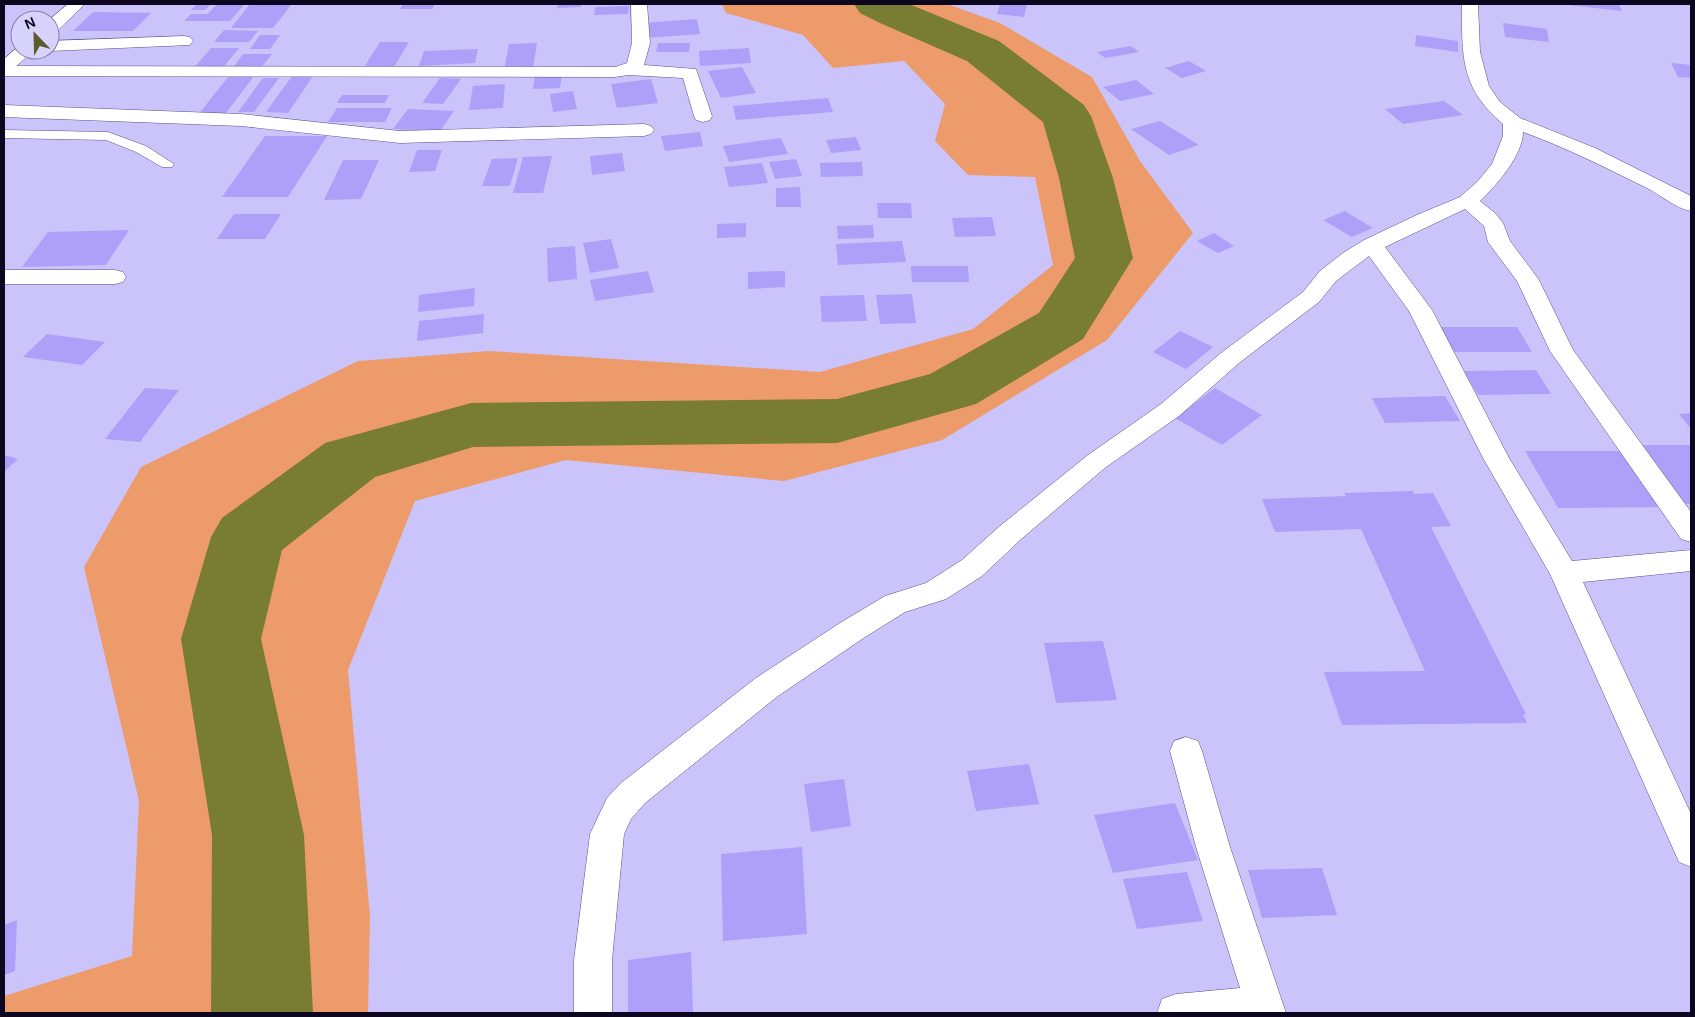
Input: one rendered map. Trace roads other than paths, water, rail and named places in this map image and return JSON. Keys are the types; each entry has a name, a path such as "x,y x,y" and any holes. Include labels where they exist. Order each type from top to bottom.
{"main road":[{"path":"60,19 77,4"},
{"path":"628,70 635,66 641,43 639,4"},
{"path":"1470,4 1471,52 1480,86 1493,106 1513,122 1588,152 1662,188 1691,205"},
{"path":"60,46 184,41"},
{"path":"5,68 483,73 615,72 628,70 690,73 703,116"},
{"path":"4,111 240,120 400,137 644,130"},
{"path":"593,1013 594,960 607,834 619,809 633,793 767,687 836,641 895,604 936,591 972,568 1010,532 1097,461 1170,410 1230,358 1310,297 1328,276 1372,245 1426,218 1467,201 1484,186 1501,165 1512,136 1513,122"},
{"path":"1467,201 1484,213 1494,224 1498,235 1498,242 1528,280 1562,351 1691,532"},
{"path":"1372,245 1420,310 1496,458 1564,572 1691,851"},
{"path":"4,277 115,277"},
{"path":"1564,572 1691,560"},
{"path":"1176,1013 1266,1009 1213,847 1186,751"}],"lane":[{"path":"4,134 108,136 141,149 167,164"}],"waterway":[{"path":"262,1013 258,835 221,639 248,537 350,460 471,425 837,421 953,389 1061,326 1104,258 1086,178 1066,116 983,51 875,4"}]}
